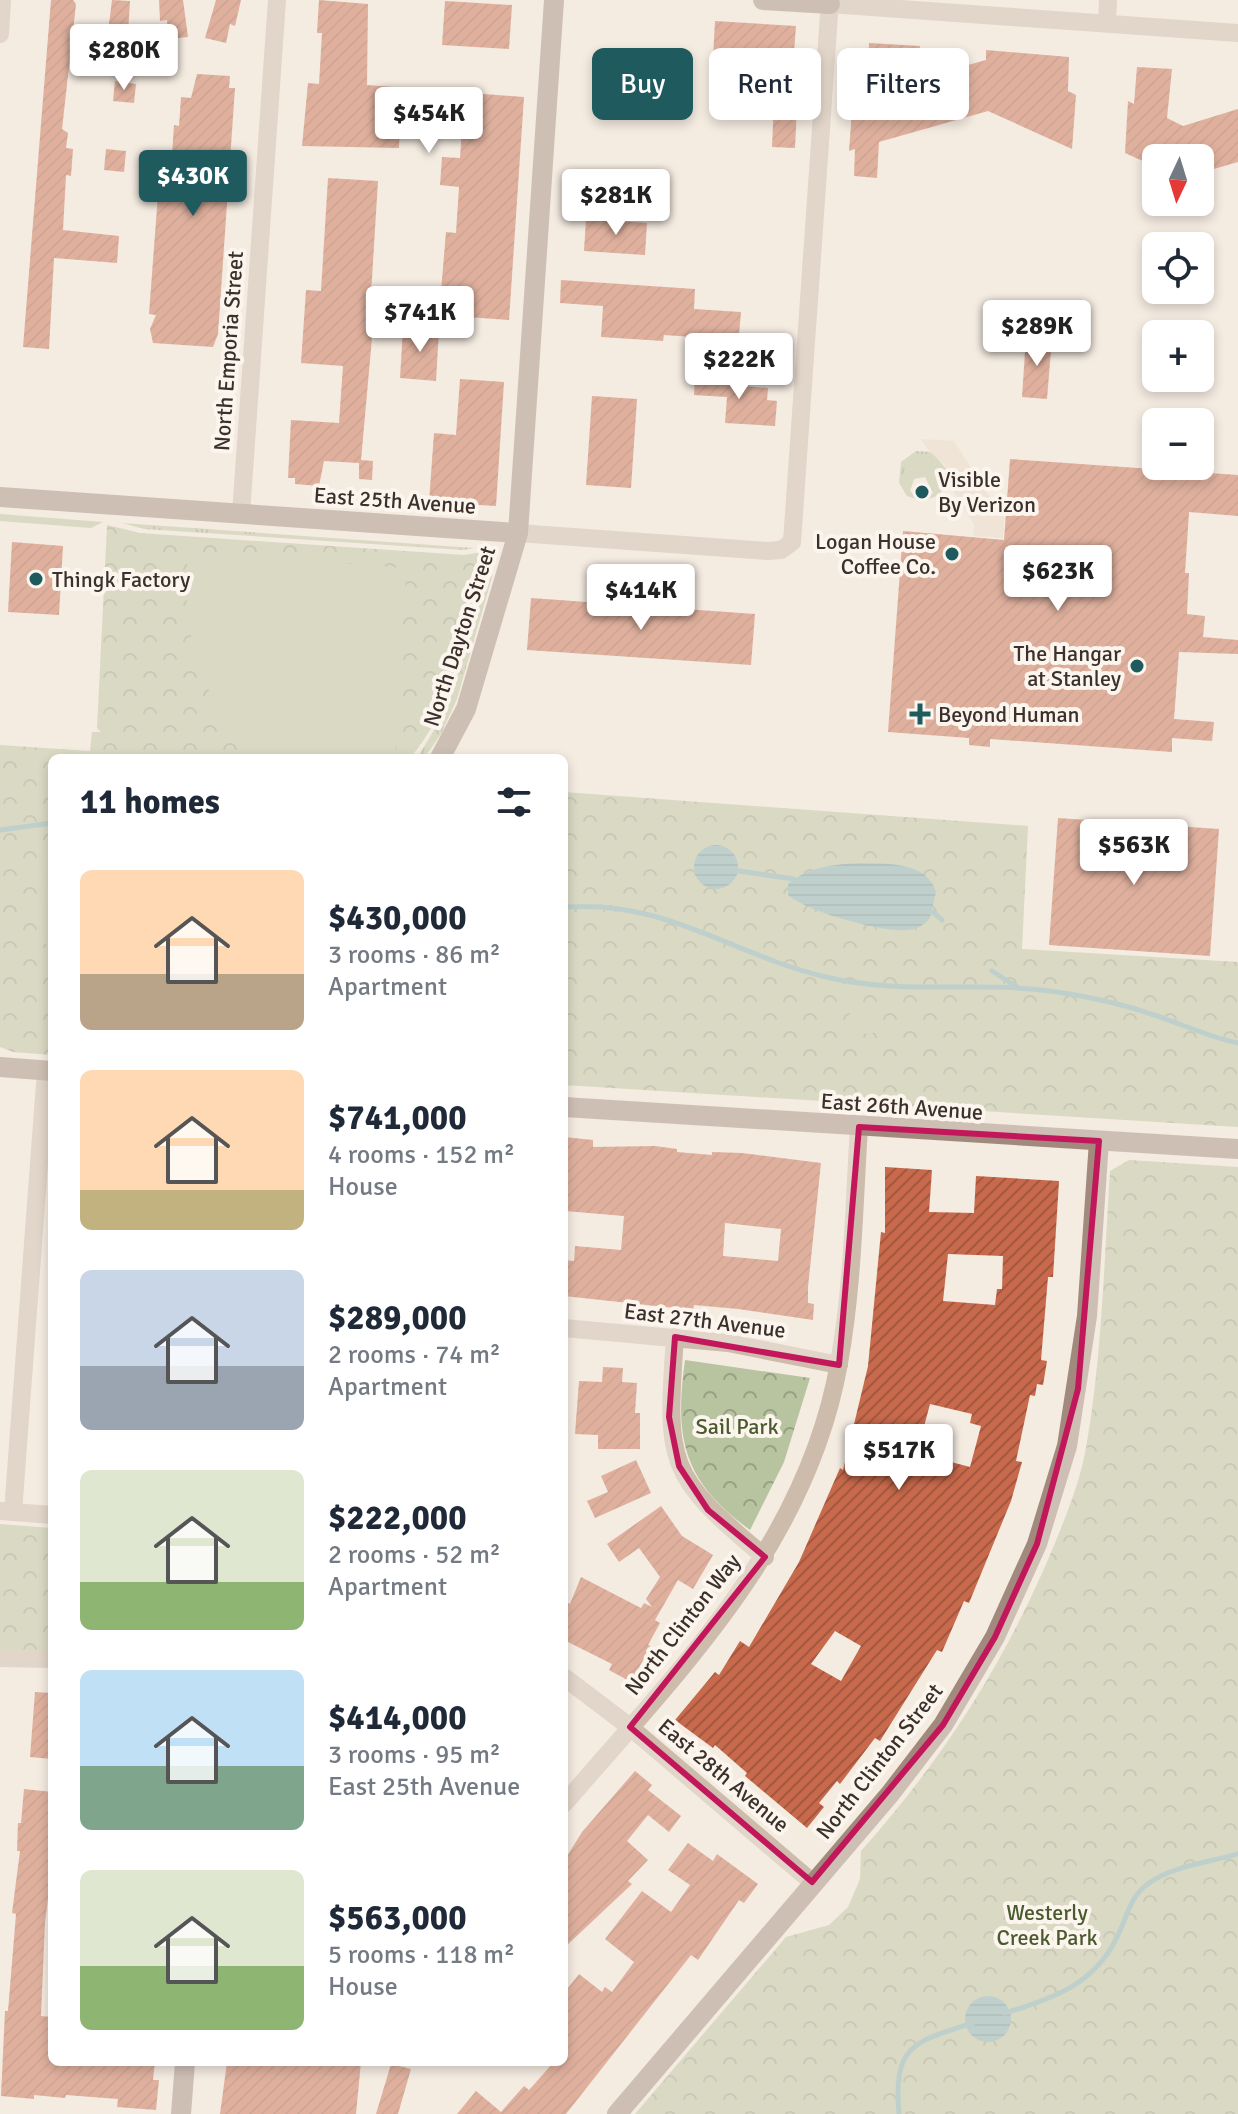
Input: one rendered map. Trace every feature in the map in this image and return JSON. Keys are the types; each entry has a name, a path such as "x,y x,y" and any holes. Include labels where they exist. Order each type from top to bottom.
{"street":[{"path":"0,34 2,0"},
{"name":"North Emporia Street","path":"241,514 277,0"},
{"name":"North Dayton Street","path":"442,754 466,709 518,533 554,0"},
{"path":"763,0 830,2 1238,33"},
{"path":"1107,23 1108,0"},
{"name":"East 25th Avenue","path":"0,497 767,551 786,548 792,542 795,528 830,2"},
{"path":"0,1067 48,1071"},
{"path":"48,1081 6,1512 48,1515"},
{"name":"East 26th Avenue","path":"568,1107 1238,1149"},
{"name":"North Clinton Way","path":"568,1799 736,1602 765,1557 814,1453 839,1365 849,1281 859,1127"},
{"name":"North Clinton Street","path":"617,2114 890,1794 943,1725 995,1637 1037,1544 1059,1474 1078,1389 1099,1141"},
{"name":"East 27th Avenue","path":"568,1328 728,1343 839,1365"},
{"path":"675,1337 669,1417 679,1466 708,1510 765,1557"},
{"path":"0,1658 48,1659"},
{"name":"East 28th Avenue","path":"568,1680 630,1727 812,1882"},
{"path":"181,2114 185,2066"}],"highlighted area":[{"path":"859,1127 1099,1141 1078,1389 1037,1544 995,1637 943,1725 812,1882 630,1727 765,1557 708,1510 679,1466 669,1417 675,1337 839,1365"}],"green space":[{"path":"916,451 932,452 947,470 945,488 937,496 923,501 933,493 925,477 914,479 910,491 919,500 907,496 899,483 901,462"},
{"path":"0,514 103,522 91,528 0,521"},
{"path":"122,523 474,548 463,550 144,529"},
{"path":"107,525 140,533 464,555 483,552 492,555 480,584 445,699 413,754 48,754 48,1055 13,1052 0,1047 0,745 90,751 92,732 101,732 97,728"},
{"path":"188,551 394,567 406,571 395,754 268,754 257,747 228,719 213,699 202,676 190,628"},
{"path":"493,574 457,699 441,734 427,754 419,754 448,707 482,591"},
{"path":"568,792 1028,826 1022,949 1238,962 1238,1127 568,1085"},
{"path":"44,846 48,846 48,945 37,941"},
{"path":"850,1013 881,1013 880,1032 847,1036"},
{"name":"Westerly Creek Park","path":"1129,1160 1238,1167 1238,2114 635,2114 786,1937 829,1925 848,1907 860,1879 861,1851 942,1749 1009,1641 1053,1548 1083,1463 1099,1345 1110,1171"},
{"name":"Sail Park","path":"685,1360 810,1378 784,1462 750,1530 710,1494 688,1456 681,1413"},
{"path":"0,1524 48,1528 48,1653 0,1652"}],"shaded area":[{"path":"921,439 954,441 996,507 1005,508 1003,538 973,536 974,525 947,481 945,465"}],"water":[{"path":"716,845 731,852 738,867 731,882 716,889 701,882 694,867 701,852"},
{"path":"861,863 905,866 924,875 936,892 930,918 912,929 882,928 828,914 788,895 788,884 813,870"},
{"path":"988,1996 1004,2003 1011,2019 1004,2035 988,2042 972,2035 965,2019 972,2003"}],"building":[{"path":"51,0 73,0 76,4 62,129 68,133 66,148 73,149 71,176 66,175 63,230 119,236 117,263 54,258 49,349 23,347"},
{"path":"112,0 130,1 128,33 108,32"},
{"path":"159,0 183,0 188,37 168,39 167,20 160,21"},
{"path":"216,0 241,0 235,26 230,24 226,43 205,38"},
{"path":"319,0 368,4 367,85 524,97 509,320 439,315 446,232 456,233 459,187 440,185 442,157 460,158 462,128 400,123 399,148 302,146 308,83 319,84 322,33 317,33"},
{"path":"445,1 512,5 509,49 442,45"},
{"path":"715,21 796,26 794,48 714,48"},
{"path":"869,43 920,46 920,48 869,48"},
{"path":"986,50 1069,57 1068,91 1076,95 1072,149 988,111 969,116 969,65 986,60"},
{"path":"1137,67 1172,69 1167,118 1183,126 1238,109 1238,162 1214,169 1214,144 1142,144 1142,161 1125,153 1128,101 1134,104"},
{"path":"197,74 230,76 229,88 235,88 218,334 213,347 153,343 150,329 156,315 149,314 161,154 172,154 174,125 179,126 181,97 191,98"},
{"path":"115,81 136,84 134,103 113,101"},
{"path":"773,120 796,120 795,148 772,147"},
{"path":"851,120 956,120 879,142 877,178 854,176 855,149 849,151"},
{"path":"106,149 126,151 124,172 104,170"},
{"path":"328,178 378,181 371,294 375,294 373,327 361,460 373,461 372,480 359,479 359,463 324,461 319,486 295,484 295,478 288,478 291,420 339,423 343,366 301,363 306,290 321,291"},
{"path":"586,219 647,223 645,255 584,251"},
{"path":"561,280 695,289 694,309 741,312 738,346 691,343 692,337 664,335 663,341 601,337 603,306 560,303"},
{"path":"403,328 439,330 436,381 400,378"},
{"path":"1026,337 1052,338 1047,399 1022,397"},
{"path":"695,375 728,378 728,385 768,388 767,400 777,401 775,426 725,423 727,397 694,395"},
{"path":"460,379 504,382 496,506 429,502 434,433 456,435"},
{"path":"592,396 637,399 631,488 586,485"},
{"path":"1010,459 1142,468 1142,480 1214,480 1214,473 1238,475 1238,516 1189,512 1185,573 1189,573 1187,614 1205,616 1203,637 1238,640 1238,654 1179,652 1174,719 1214,722 1212,741 1172,738 1172,752 990,739 990,747 969,745 969,738 888,732 903,531 1004,540"},
{"name":"Thingk Factory","path":"12,542 63,546 59,615 8,612"},
{"path":"531,598 755,614 751,665 527,650"},
{"path":"1058,818 1219,829 1210,956 1049,945"},
{"path":"568,1137 593,1140 593,1147 655,1146 677,1149 677,1152 712,1155 712,1152 742,1153 821,1163 808,1287 808,1303 814,1304 813,1320 738,1309 694,1305 693,1310 568,1296 568,1260 574,1261 575,1246 621,1250 624,1216 568,1211","holes":["725,1223 781,1229 778,1261 723,1256"]},
{"path":"885,1167 932,1170 929,1212 974,1213 976,1176 1059,1181 1053,1277 1048,1277 1041,1360 1047,1361 1043,1385 1037,1384 1035,1396 1030,1395 1016,1461 1022,1462 1011,1501 969,1603 964,1601 942,1652 937,1650 880,1741 875,1738 840,1784 837,1781 819,1803 824,1807 807,1828 745,1776 747,1773 715,1745 713,1748 675,1720 715,1672 719,1675 740,1641 749,1647 799,1562 840,1468 843,1470 868,1366 881,1232 885,1233","holes":["948,1254 1003,1256 1002,1289 997,1289 995,1305 943,1301","930,1404 972,1414 970,1423 981,1426 970,1467 917,1453","835,1631 861,1646 841,1681 811,1664"]},
{"path":"603,1367 623,1368 622,1382 637,1383 635,1413 640,1413 640,1449 598,1449 598,1435 575,1434 579,1381 602,1382"},
{"path":"636,1460 651,1493 595,1518 587,1501 608,1492 601,1476"},
{"path":"661,1506 682,1536 713,1555 693,1589 678,1580 655,1620 660,1623 631,1682 609,1670 612,1664 568,1642 568,1603 581,1577 641,1608 644,1603 652,1607 646,1599 660,1577 639,1548 619,1562 607,1544"},
{"path":"35,1692 48,1693 48,1759 30,1757"},
{"path":"635,1771 652,1785 648,1790 681,1816 669,1832 648,1815 627,1841 648,1860 628,1881 632,1884 568,1944 568,1855 582,1832"},
{"path":"24,1789 48,1792 48,1899 41,2016 48,2017 48,2066 155,2066 153,2080 159,2080 156,2110 117,2107 118,2099 66,2095 65,2098 34,2095 34,2099 1,2096 5,2011 8,2011 16,1914 12,1913 20,1851 17,1851 18,1823 21,1823"},
{"path":"688,1843 713,1861 717,1854 758,1884 744,1903 739,1900 698,1960 691,1955 566,2114 457,2114 476,2091 501,2112 524,2086 529,2090 550,2066 568,2066 568,1988 579,1974 602,1992 605,1987 612,1992 634,1962 605,1939 642,1891 671,1912 690,1885 668,1870"},
{"path":"226,2066 361,2066 356,2114 220,2114"},
{"path":"390,2066 411,2069 398,2114 376,2114"}],"waterway":[{"path":"0,830 48,824"},
{"path":"732,870 794,879"},
{"path":"568,907 601,907 667,920 826,977 910,987 1022,988 1063,993 1127,1006 1238,1043"},
{"path":"933,912 942,920"},
{"path":"992,971 1017,987"},
{"path":"1005,2013 1056,1995 1085,1978 1109,1952 1133,1900 1149,1883 1180,1868 1238,1854"},
{"path":"899,2114 900,2073 911,2050 935,2036 973,2023"}],"place":[{"name":"Visible By Verizon","path":"922,492"},
{"name":"Logan House Coffee Co.","path":"952,554"},
{"name":"Thingk Factory","path":"36,579"},
{"name":"The Hangar at Stanley","path":"1137,666"},
{"name":"Beyond Human","path":"920,714"}]}
